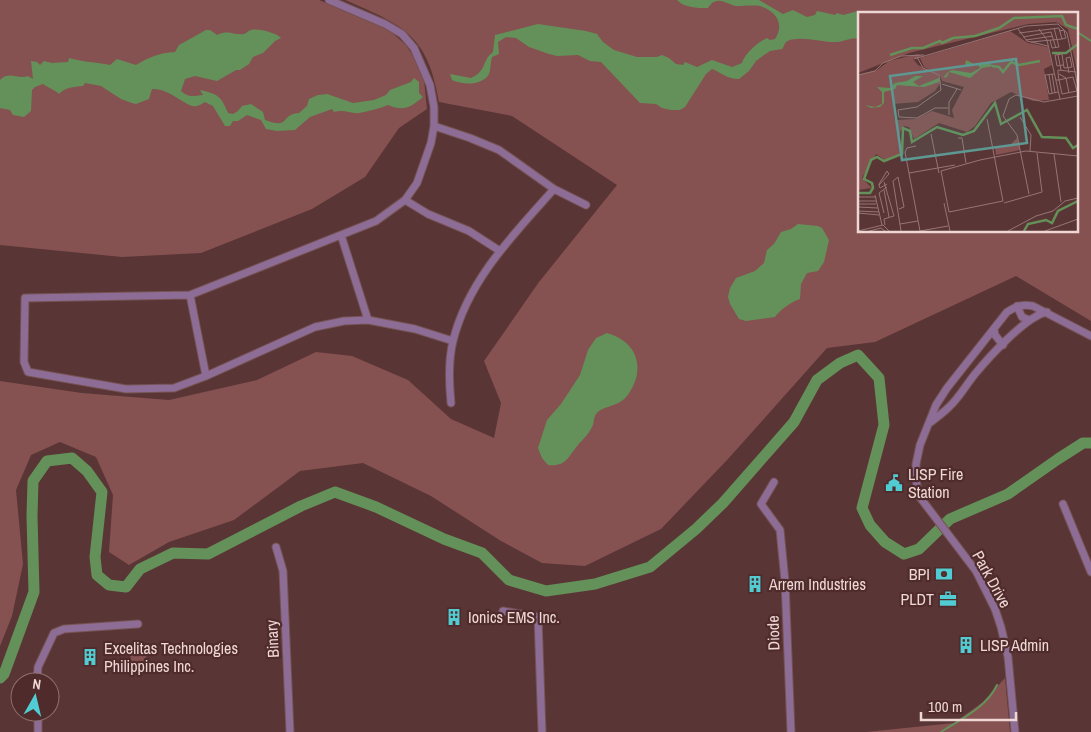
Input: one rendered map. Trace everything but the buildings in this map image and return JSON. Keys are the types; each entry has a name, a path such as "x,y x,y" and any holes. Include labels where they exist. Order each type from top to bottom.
{"street":[{"path":"329,0 385,24 402,34 414,48 430,85 434,107 434,126 431,143 420,176 405,200 376,221 190,295 25,298 24,362 28,372 126,389 174,388 206,376 315,327 344,322 368,320 415,329 453,341"},
{"path":"434,126 499,150 554,189 586,205"},
{"path":"451,402 449,375 453,341 471,294 500,251 554,189"},
{"path":"405,200 428,214 469,231 500,251"},
{"path":"341,235 368,320"},
{"path":"190,295 206,376"},
{"path":"1029,320 1022,317 1017,306 1024,304 1034,306 1091,336"},
{"name":"Park Drive","path":"1015,732 1008,657 995,609 976,571 919,496 916,464 920,445 936,405 947,388 1007,312 1017,306"},
{"name":"Park Drive","path":"929,424 950,406 976,373 1029,320 1047,312"},
{"path":"994,329 995,335 1003,345"},
{"name":"Diode","path":"774,482 761,504 780,530 785,581 791,732"},
{"path":"1063,504 1091,572"},
{"name":"Binary","path":"276,547 283,571 290,732"},
{"path":"503,611 538,617 542,732"},
{"path":"38,672 54,632 138,624"}],"shaded area":[{"path":"0,0 319,0 378,25 391,32 406,45 419,65 424,80 427,109 399,128 365,177 312,209 201,253 122,257 0,245"},
{"path":"345,0 1091,0 1091,321 1016,276 875,342 827,348 728,459 661,529 585,566 542,563 501,541 431,496 363,463 300,471 234,520 169,542 129,565 109,552 113,495 96,457 60,442 31,455 16,490 23,564 12,616 0,646 0,381 82,393 169,400 257,380 316,352 352,356 408,380 451,419 494,438 501,403 484,361 539,282 617,185 512,116 439,102 428,61 420,47 410,35 383,17"},
{"path":"677,0 759,0 783,14 793,10 807,17 815,15 817,11 835,15 837,13 843,15 858,11 862,12 858,12 858,39 837,42 803,39 791,40 786,42 782,49 770,51 756,61 749,71 739,79 728,77 712,69 706,74 685,107 680,110 662,108 656,104 640,103 601,62 590,61 578,55 557,56 549,54 529,47 516,38 506,37 498,42 499,54 492,57 489,74 482,81 461,83 452,80 450,74 471,78 480,72 489,55 493,52 495,35 538,24 597,34 603,42 614,50 637,57 657,57 662,55 676,64 683,65 685,62 697,67 712,60 732,67 742,63 746,55 756,45 767,38 770,40 775,39 778,33 779,23 777,19 770,11 760,6 736,6 720,1 715,1 708,8 695,8 684,5"},
{"path":"206,30 210,30 217,35 225,33 244,34 250,30 258,30 272,33 281,38 275,41 263,53 253,57 249,64 217,81 195,76 185,79 181,91 186,95 203,95 200,90 211,93 221,99 228,113 233,114 242,106 251,104 263,112 265,120 279,123 293,114 299,113 307,106 309,99 318,95 327,94 353,103 374,100 386,95 390,90 411,82 414,78 419,82 419,93 423,97 411,106 403,108 388,105 359,113 334,112 332,109 310,117 295,130 277,131 266,129 261,120 247,115 238,121 233,121 230,126 225,126 213,106 205,102 193,106 159,90 152,89 149,99 136,104 121,99 101,86 85,83 83,86 67,89 59,94 43,84 35,87 32,90 31,111 24,117 13,115 10,110 0,108 0,80 10,75 28,76 33,79 31,61 37,62 40,65 44,61 52,63 68,62 69,58 110,65 117,59 136,65 154,56 175,52 179,45"},
{"path":"798,224 822,228 829,240 824,262 818,271 807,273 801,284 800,299 786,306 775,317 746,321 739,319 728,297 730,288 736,278 755,271 764,263 767,250 774,244 781,232 791,229"},
{"path":"607,333 618,337 626,343 636,358 636,377 633,386 627,396 619,403 597,412 589,432 563,463 548,465 542,458 538,448 547,420 561,404 580,375 588,350 596,338"},
{"path":"146,644 147,672 131,672 130,645"},
{"path":"1005,678 1010,732 866,732 954,723 983,702"}],"waterway":[{"path":"1078,33 1091,41"},
{"path":"0,678 4,674 34,592 33,481 47,461 72,458 87,471 102,492 95,557 97,575 109,585 126,587 140,569 173,553 208,554 301,506 335,492 376,507 444,539 482,553 509,580 546,591 595,584 650,567 696,529 723,503 794,422 817,380 840,363 858,355 879,378 884,425 862,508 870,525 885,542 904,554 919,549 950,519 1008,494 1083,443 1091,443"},
{"path":"941,732 980,707 997,685"}],"place":[{"name":"LISP Fire Station","path":"894,483"},
{"name":"BPI","path":"944,574"},
{"name":"Arrem Industries","path":"755,584"},
{"name":"PLDT","path":"948,599"},
{"name":"Ionics EMS Inc.","path":"454,617"},
{"name":"LISP Admin","path":"966,645"},
{"name":"Excelitas Technologies Philippines Inc.","path":"90,657"}]}
